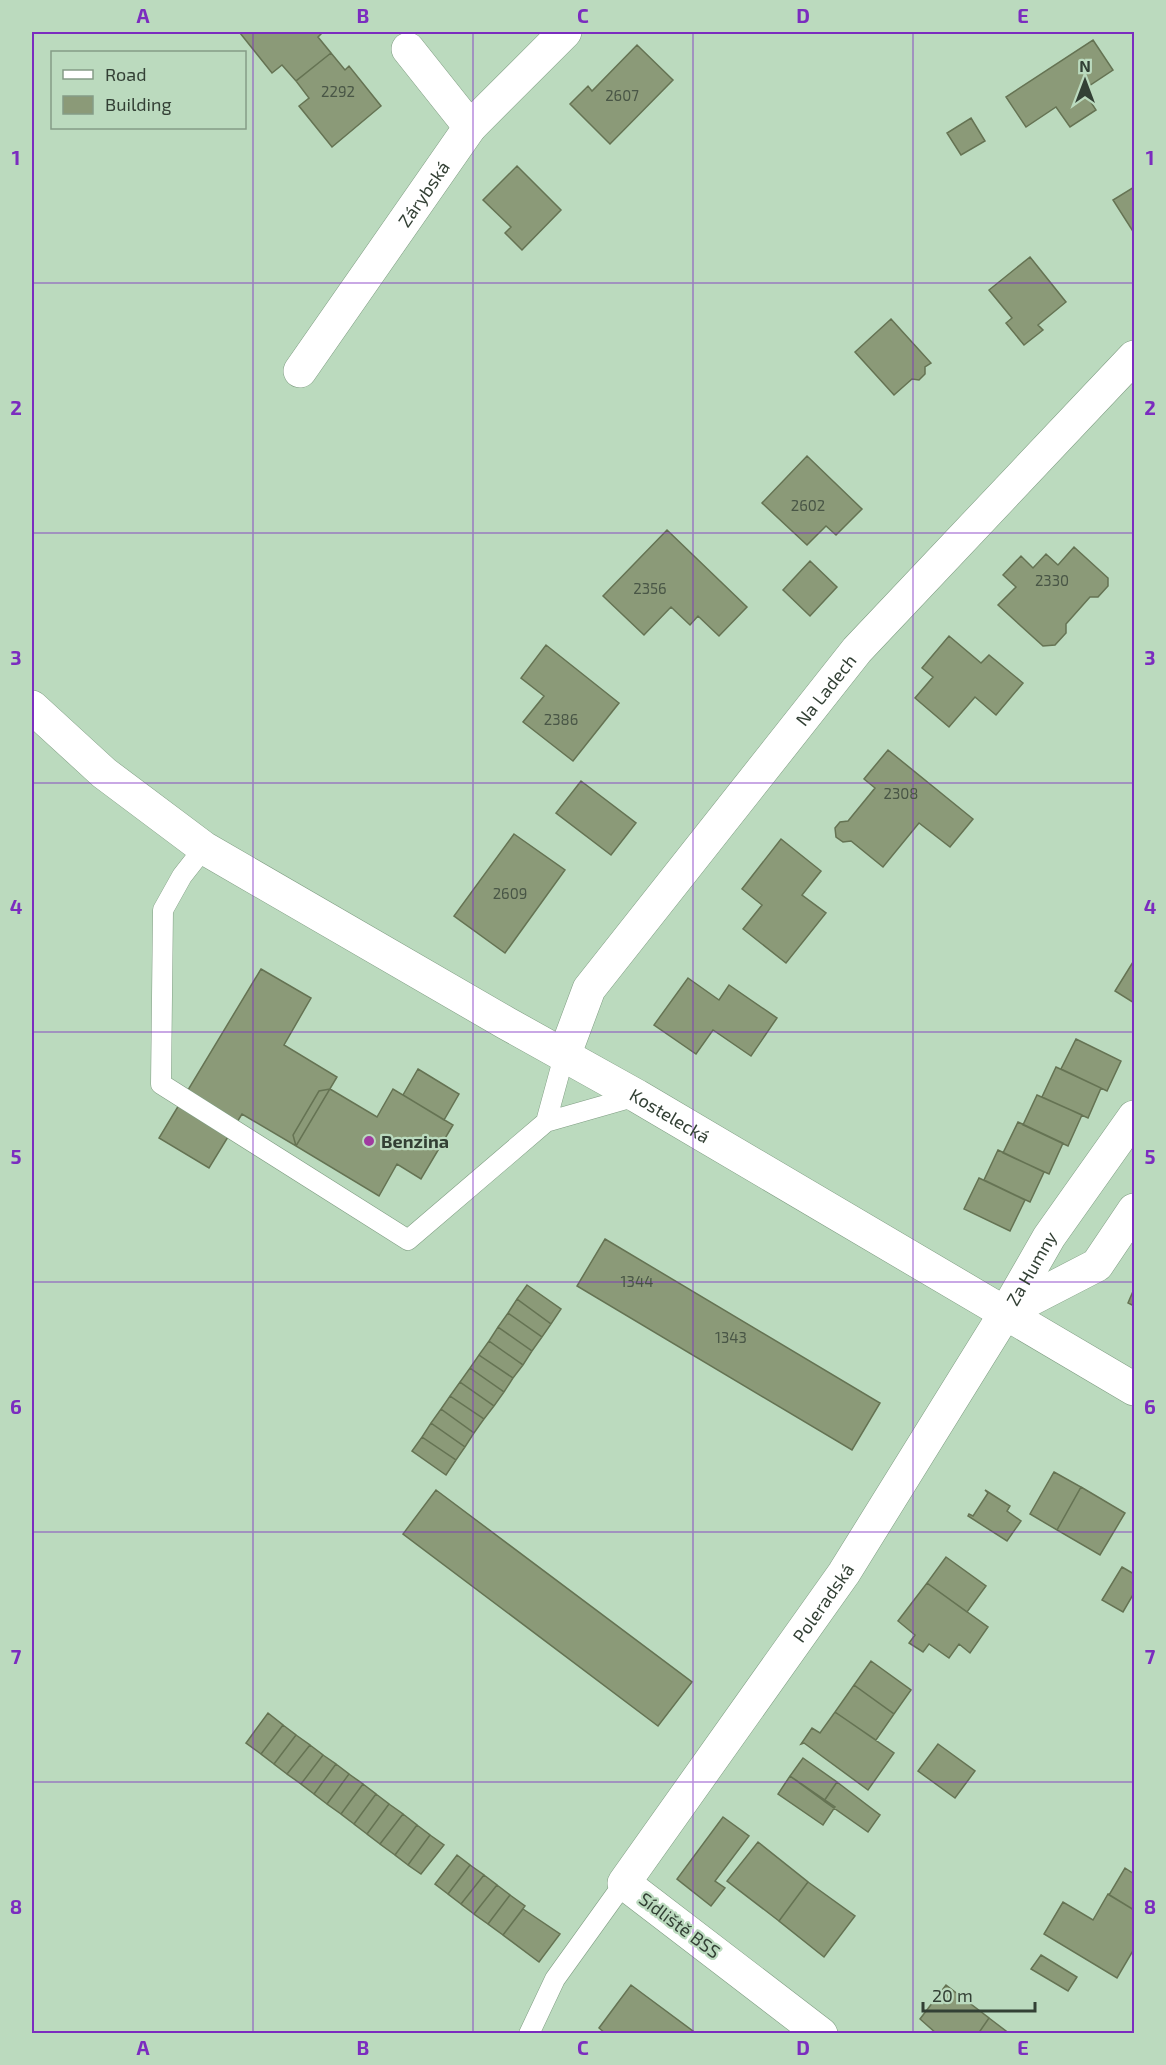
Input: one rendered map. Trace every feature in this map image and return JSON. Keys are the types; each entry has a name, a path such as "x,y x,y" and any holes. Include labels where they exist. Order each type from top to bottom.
{"street":[{"name":"Zárybská","path":"300,371 470,128 565,32"},
{"path":"408,49 470,128"},
{"name":"Na Ladech","path":"564,1056 589,988 857,650 1134,357"},
{"name":"Kostelecká","path":"32,707 104,773 204,848 637,1096 1134,1389"},
{"name":"Za Humny","path":"1006,1312 1049,1237 1134,1117"},
{"name":"Za Humny","path":"1006,1312 1097,1265 1134,1210"},
{"name":"Poleradská","path":"624,1882 844,1573 1006,1312"},
{"name":"Sídliště BSS","path":"624,1882 821,2034"}],"lane":[{"path":"204,848 182,876 164,910 161,1084 408,1240 546,1122 637,1096"},
{"path":"546,1122 564,1056"},
{"name":"Sídliště BSS","path":"529,2034 555,1979 624,1882"}],"building":[{"path":"321,32 318,37 331,53 296,81 282,65 272,73 240,33"},
{"path":"1093,40 1113,70 1083,90 1096,110 1070,127 1056,107 1026,127 1006,97"},
{"path":"637,45 673,80 610,144 570,104 588,86 592,91"},
{"path":"331,53 345,70 349,66 381,106 332,147 299,106 309,98 296,81"},
{"path":"971,118 985,141 961,155 947,133"},
{"path":"517,166 561,210 522,250 505,233 511,227 483,200"},
{"path":"1134,187 1134,233 1113,200"},
{"path":"1030,257 1066,302 1038,325 1043,330 1024,345 1006,323 1012,318 989,290"},
{"path":"891,319 931,363 925,367 925,374 919,380 912,379 894,395 855,352"},
{"path":"807,456 862,509 836,535 826,526 807,545 762,503"},
{"path":"667,530 747,607 719,636 698,616 690,625 671,607 644,635 603,596"},
{"path":"1074,547 1108,578 1108,586 1098,597 1090,597 1066,624 1066,633 1055,645 1043,646 998,605 1016,587 1003,575 1021,556 1033,568 1046,554 1058,565"},
{"path":"810,561 837,587 810,616 783,590"},
{"path":"949,636 981,663 989,655 1023,683 996,715 975,697 949,727 915,698 933,677 922,668"},
{"path":"546,645 619,703 573,761 523,722 544,696 521,678"},
{"path":"888,750 973,819 950,847 919,823 883,867 851,841 843,842 836,837 835,828 840,822 848,821 875,788 864,779"},
{"path":"581,781 636,823 611,855 556,813"},
{"path":"514,834 565,870 505,953 454,916"},
{"path":"781,839 821,871 802,895 826,913 786,963 743,929 762,905 742,889"},
{"path":"1134,963 1134,1003 1115,991"},
{"path":"261,969 311,998 284,1045 337,1077 296,1146 242,1114 209,1168 159,1138"},
{"path":"688,978 719,1000 729,985 777,1018 751,1056 713,1030 696,1054 654,1025"},
{"path":"1076,1039 1121,1061 1107,1091 1061,1069"},
{"path":"1056,1067 1101,1088 1088,1118 1042,1097"},
{"path":"418,1069 459,1094 444,1120 403,1095"},
{"name":"Benzina","path":"330,1089 377,1117 393,1089 453,1125 421,1179 397,1164 379,1196 296,1146 293,1135 319,1091"},
{"path":"1037,1095 1082,1115 1068,1146 1023,1125"},
{"path":"1018,1122 1063,1143 1049,1174 1003,1153"},
{"path":"998,1150 1044,1172 1030,1202 984,1180"},
{"path":"979,1178 1025,1200 1010,1231 964,1209"},
{"path":"605,1239 880,1403 852,1450 577,1286"},
{"path":"527,1285 561,1309 551,1324 517,1299"},
{"path":"1134,1289 1134,1306 1128,1303"},
{"path":"517,1299 551,1324 542,1337 508,1313"},
{"path":"508,1313 542,1337 532,1351 498,1327"},
{"path":"498,1327 532,1351 523,1365 489,1341"},
{"path":"489,1341 523,1365 513,1378 479,1355"},
{"path":"479,1355 513,1378 504,1392 470,1368"},
{"path":"470,1368 504,1392 494,1406 460,1382"},
{"path":"460,1382 494,1406 484,1419 450,1396"},
{"path":"450,1396 484,1419 474,1433 441,1409"},
{"path":"441,1409 474,1433 465,1447 431,1423"},
{"path":"431,1423 465,1447 456,1460 422,1437"},
{"path":"422,1437 456,1460 446,1475 412,1451"},
{"path":"1054,1472 1081,1487 1057,1530 1030,1514"},
{"path":"1081,1487 1125,1513 1100,1555 1057,1530"},
{"path":"436,1490 692,1682 658,1726 403,1534"},
{"path":"985,1490 1010,1506 1007,1511 1021,1521 1007,1541 968,1516 969,1514 973,1516 988,1493"},
{"path":"946,1557 986,1586 967,1612 927,1583"},
{"path":"1122,1567 1134,1574 1134,1593 1123,1612 1102,1600"},
{"path":"927,1583 988,1627 970,1653 959,1644 949,1658 929,1644 923,1652 909,1643 915,1635 898,1621"},
{"path":"871,1661 911,1690 894,1714 854,1685"},
{"path":"854,1685 894,1714 876,1740 835,1712"},
{"path":"835,1712 894,1753 868,1790 804,1743 801,1744 812,1728 820,1733"},
{"path":"268,1713 283,1725 261,1754 246,1743"},
{"path":"283,1725 296,1735 274,1764 261,1754"},
{"path":"296,1735 310,1745 287,1774 274,1764"},
{"path":"938,1744 975,1771 955,1798 918,1771"},
{"path":"310,1745 323,1755 301,1784 287,1774"},
{"path":"323,1755 336,1764 314,1794 301,1784"},
{"path":"803,1758 837,1782 824,1801 790,1776"},
{"path":"336,1764 349,1774 327,1804 314,1794"},
{"path":"349,1774 363,1784 341,1814 327,1804"},
{"path":"790,1776 835,1807 823,1825 778,1794"},
{"path":"837,1782 880,1815 868,1832 824,1801"},
{"path":"363,1784 376,1794 354,1824 341,1814"},
{"path":"376,1794 389,1804 367,1834 354,1824"},
{"path":"389,1804 403,1814 380,1844 367,1834"},
{"path":"403,1814 417,1825 395,1855 380,1844"},
{"path":"723,1817 749,1836 715,1881 725,1888 711,1906 677,1879"},
{"path":"417,1825 430,1835 408,1865 395,1855"},
{"path":"430,1835 444,1845 421,1874 408,1865"},
{"path":"758,1842 808,1882 779,1921 727,1881"},
{"path":"457,1855 470,1865 448,1894 435,1884"},
{"path":"470,1865 484,1875 461,1904 448,1894"},
{"path":"1125,1868 1134,1874 1134,1910 1109,1895"},
{"path":"484,1875 497,1885 474,1914 461,1904"},
{"path":"808,1882 855,1916 824,1957 779,1921"},
{"path":"497,1885 510,1895 488,1924 474,1914"},
{"path":"1108,1894 1134,1910 1134,1949 1117,1978 1044,1934 1063,1902 1093,1920"},
{"path":"510,1895 525,1906 503,1935 488,1924"},
{"path":"523,1909 560,1934 539,1962 503,1935"},
{"path":"1041,1955 1077,1977 1068,1991 1031,1969"},
{"path":"631,1985 697,2034 606,2034 599,2028"},
{"path":"946,1985 989,2018 978,2034 937,2034 920,2019"},
{"path":"989,2018 1010,2034 978,2034"}],"place":[{"name":"Benzina","path":"369,1141"}]}
